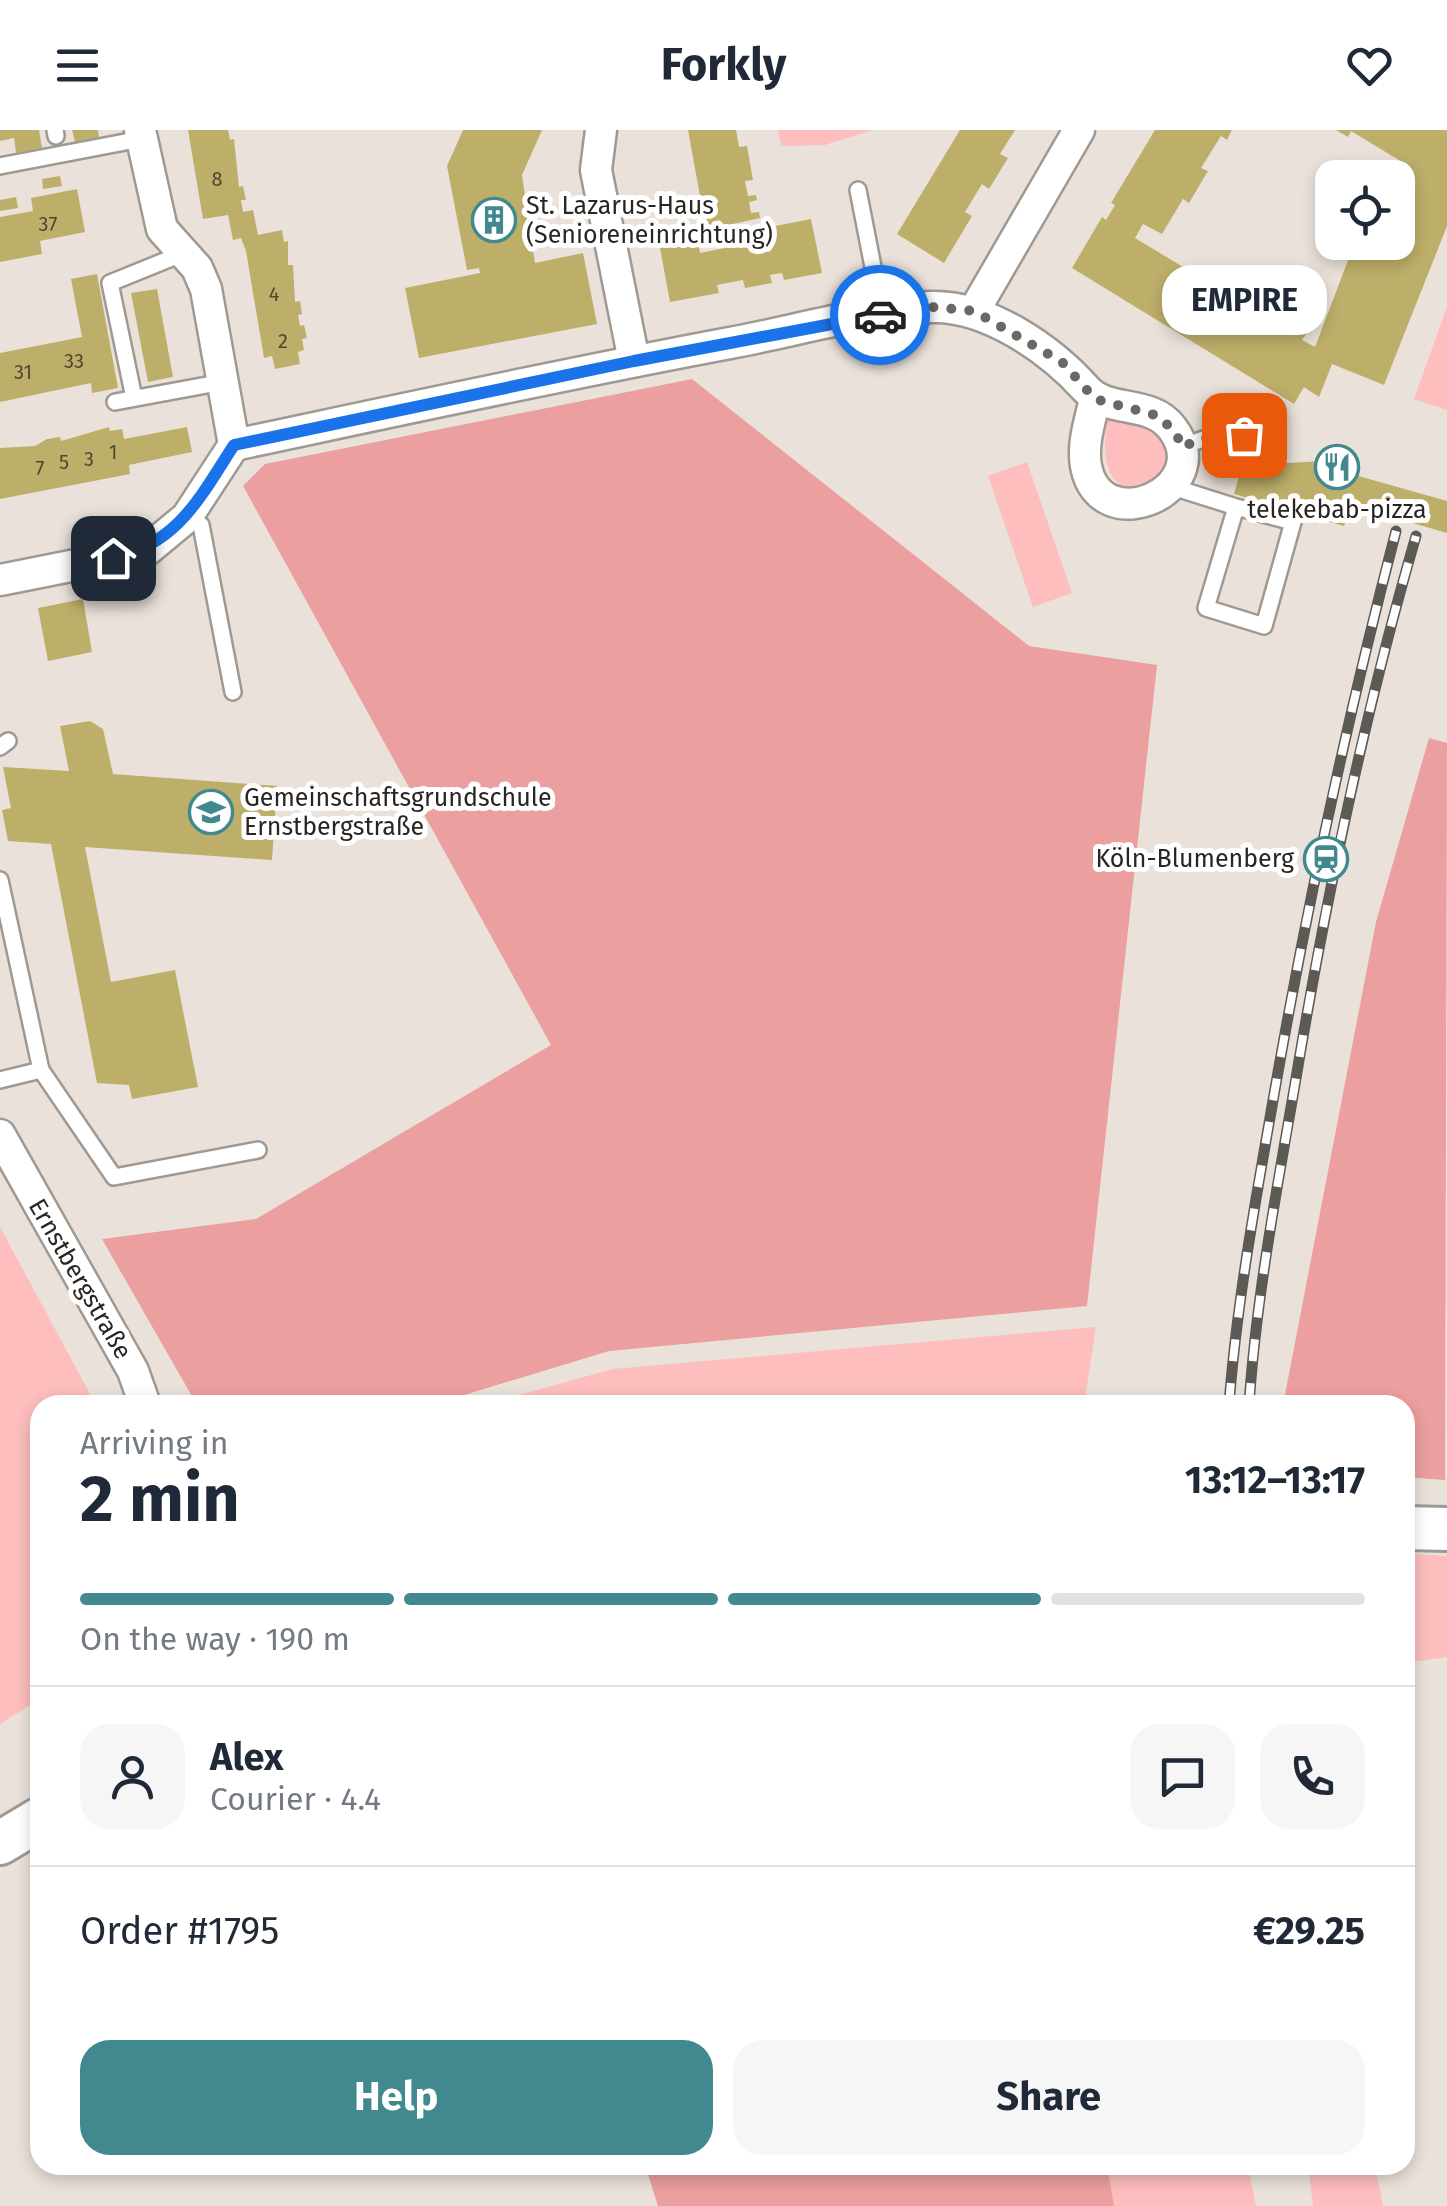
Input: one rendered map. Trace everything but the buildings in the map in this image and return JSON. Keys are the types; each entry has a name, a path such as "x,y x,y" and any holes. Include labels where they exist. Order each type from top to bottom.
{"main road":[{"path":"1415,1528 1447,1529"},
{"path":"0,1842 30,1825"}],"street":[{"path":"600,130 596,170 634,361"},
{"path":"974,311 1079,130"},
{"path":"0,580 146,551 187,517 234,445 206,289 197,268 162,229 140,135"},
{"path":"234,445 634,361 932,307 974,311 1062,362 1095,399 1159,416 1177,435 1181,447 1180,472 1174,483 1147,503 1132,506 1102,494 1092,483 1085,452 1095,399"},
{"name":"Ernstbergstraße","path":"0,1135 133,1371 141,1395"},
{"name":"Ernstbergstraße","path":"133,1371 158,1395"}],"lane":[{"path":"0,166 140,135"},
{"path":"858,190 882,314"},
{"path":"134,398 110,282 184,253"},
{"path":"115,402 224,382"},
{"path":"1181,447 1209,437 1244,435"},
{"path":"1174,483 1179,489 1293,522 1264,626 1206,608 1236,507"},
{"path":"187,517 201,525 233,692"},
{"path":"0,880 41,1070 114,1177 258,1150"},
{"path":"0,1080 41,1070"}],"shaded area":[{"path":"778,130 873,130 825,145 781,146"},
{"path":"1447,307 1447,410 1414,399"},
{"path":"692,379 1029,646 1157,665 1087,1306 609,1351 464,1395 191,1395 102,1239 256,1219 551,1045 243,486 265,464"},
{"path":"1113,417 1150,430 1166,447 1164,465 1152,480 1135,487 1118,482 1107,462 1107,422"},
{"path":"1027,462 1072,593 1033,607 988,476"},
{"path":"1429,738 1447,743 1445,1480 1415,1478 1415,1395 1285,1395 1376,922"},
{"path":"0,1227 91,1395 30,1395 30,1705 0,1724"},
{"path":"1096,1327 1086,1395 519,1395 613,1369"},
{"path":"1415,1554 1447,1556 1447,1657 1415,1662"},
{"path":"648,2175 1109,2175 1114,2206 658,2206"},
{"path":"1109,2175 1250,2175 1256,2206 1114,2206"},
{"path":"1309,2175 1377,2175 1383,2206 1313,2206"}],"railway":[{"path":"1230,1395 1248,1246 1301,948 1345,739 1396,531"},
{"path":"1250,1395 1267,1247 1319,950 1362,742 1416,536"}],"way so far":[{"path":"880,315 932,307 974,311 1062,362 1095,399 1159,416 1170,424 1181,447 1209,437 1244,435"}],"place":[{"name":"St. Lazarus-Haus (Senioreneinrichtung)","path":"494,220"},
{"name":"EMPIRE","path":"1244,435"},
{"name":"telekebab-pizza","path":"1337,467"},
{"name":"Gemeinschaftsgrundschule Ernstbergstraße","path":"211,812"},
{"name":"Köln-Blumenberg","path":"1326,859"}],"route":[{"path":"113,558 146,551 187,517 234,445 634,361 880,315"}]}
